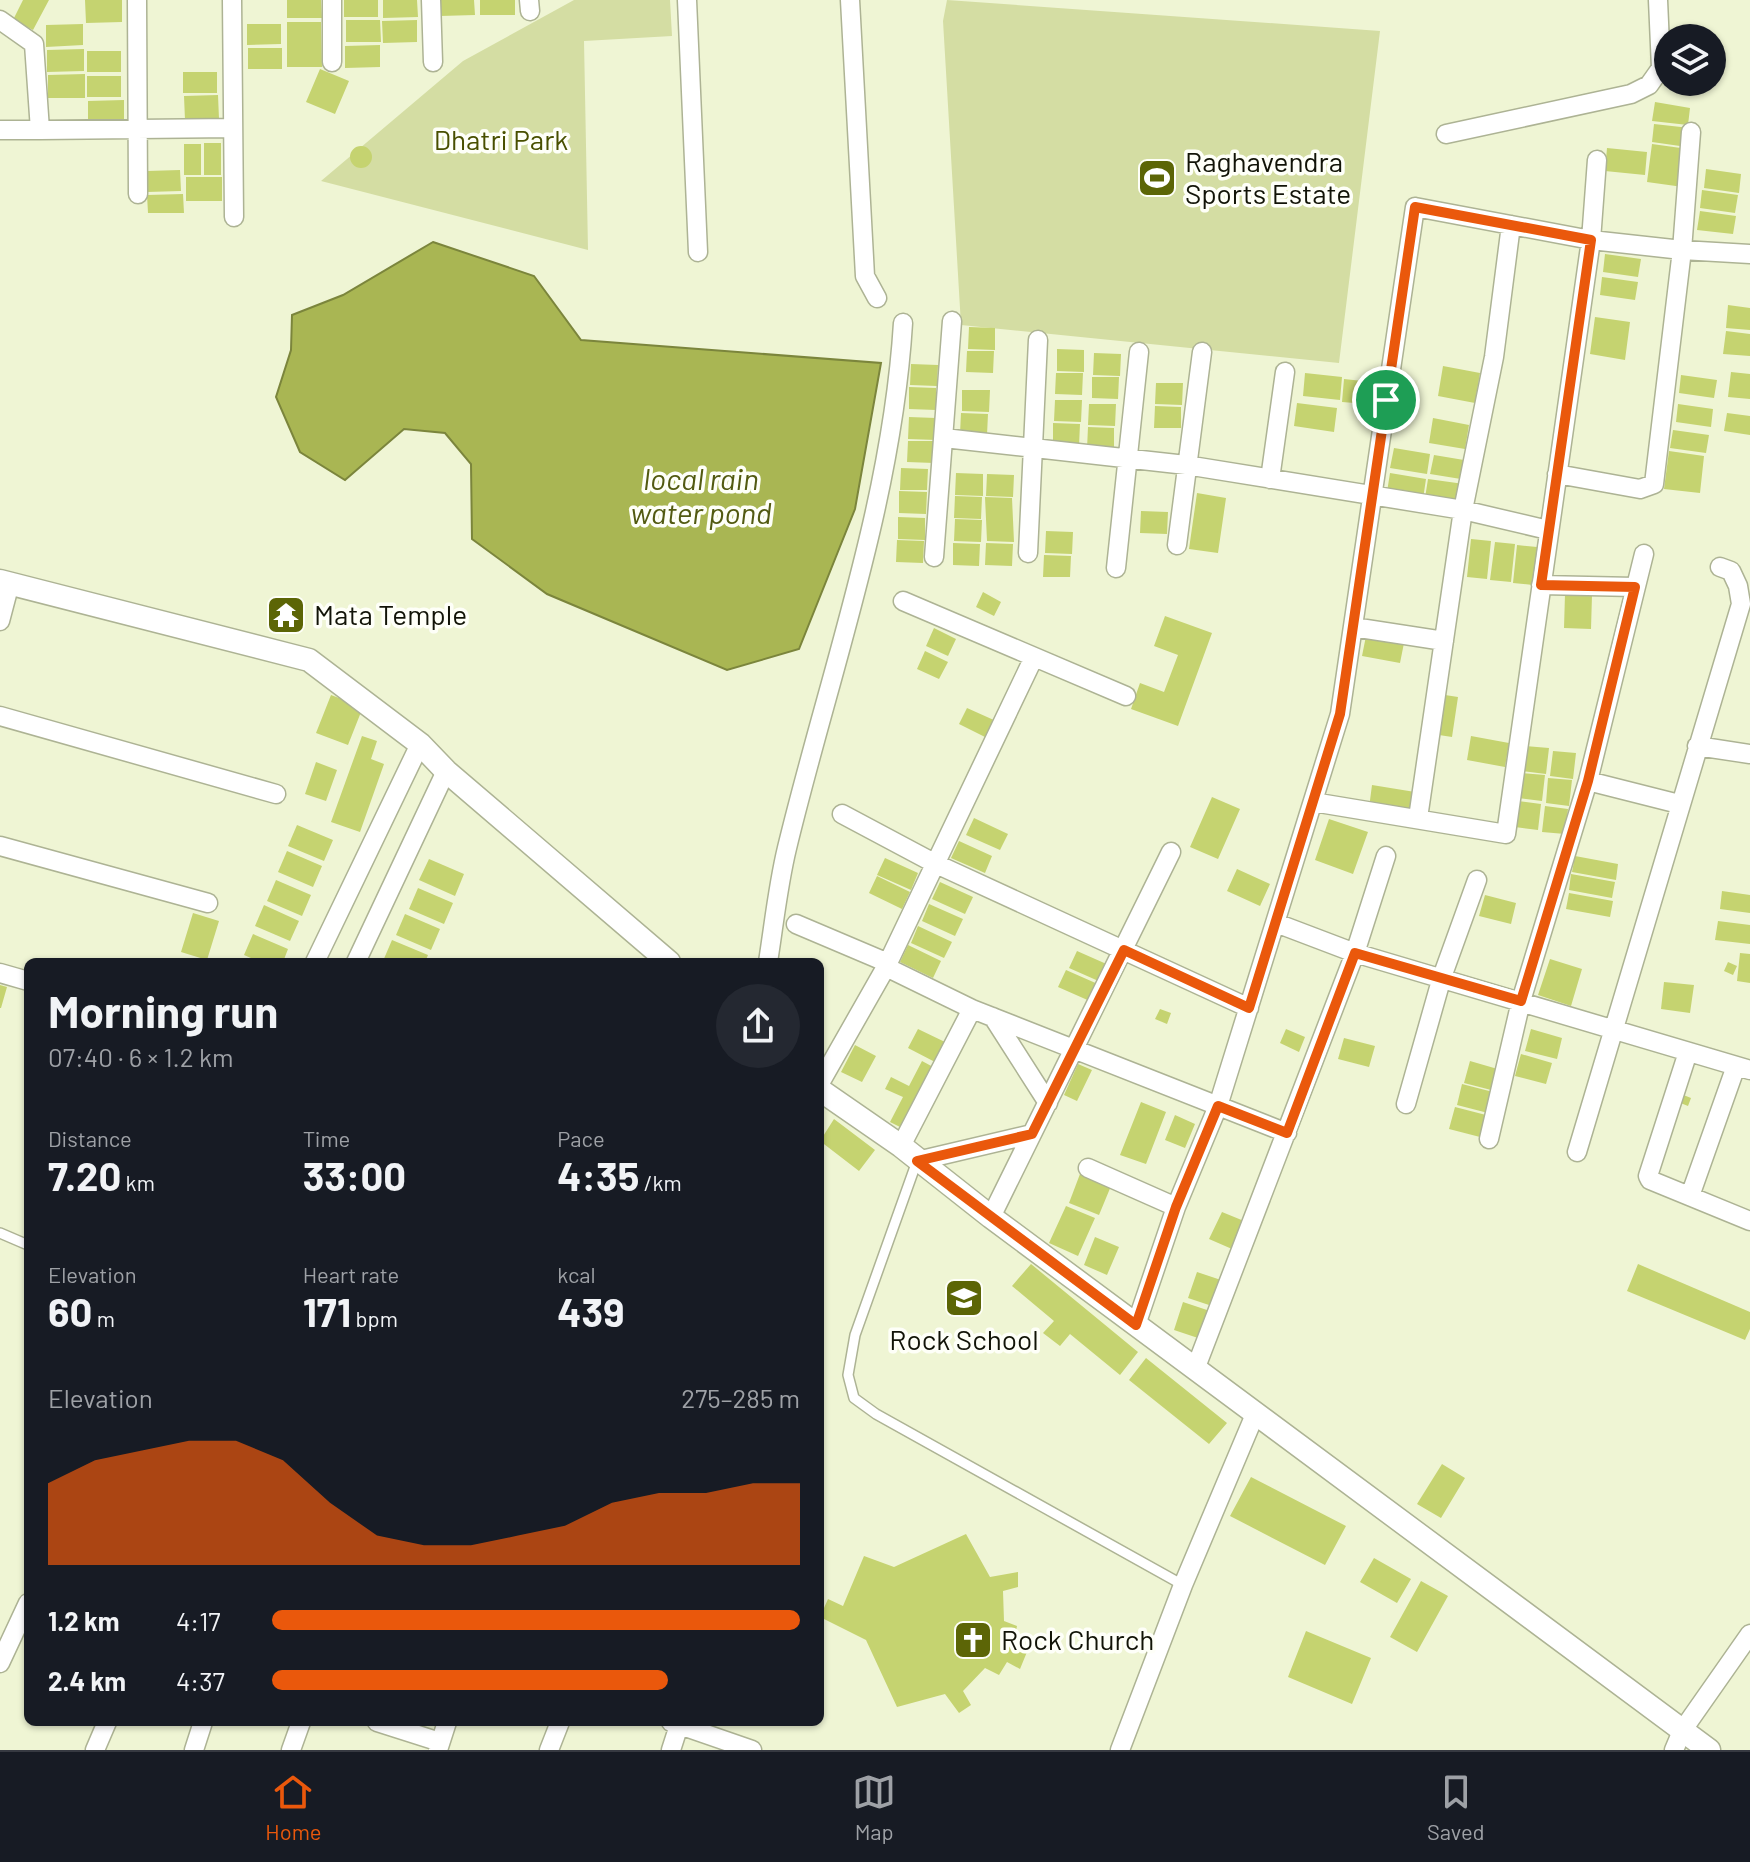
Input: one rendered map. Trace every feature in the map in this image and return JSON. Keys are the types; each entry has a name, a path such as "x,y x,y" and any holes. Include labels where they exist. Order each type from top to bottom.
{"street":[{"path":"137,0 138,194"},
{"path":"232,0 234,217"},
{"path":"332,0 332,62"},
{"path":"431,0 433,62"},
{"path":"687,0 698,252"},
{"path":"850,0 865,276 877,298"},
{"path":"1446,134 1631,94 1649,85 1661,68 1658,0"},
{"path":"0,20 34,44 40,130"},
{"path":"0,130 233,128"},
{"path":"1557,474 1640,489 1654,484 1682,250 1691,132"},
{"path":"1313,802 1506,834 1591,240 1597,160"},
{"path":"1136,1325 1176,1207 1218,1106 1340,714 1415,207 1591,240 1750,254"},
{"path":"1418,818 1463,510 1494,357 1511,225"},
{"path":"934,557 952,321"},
{"path":"769,958 786,852 875,514 886,456 903,323"},
{"path":"1028,553 1038,340"},
{"path":"1116,568 1139,352"},
{"path":"1177,545 1202,352"},
{"path":"1270,479 1285,372"},
{"path":"944,438 1186,465 1463,510 1548,530"},
{"path":"1489,1139 1521,1001 1588,781 1644,554"},
{"path":"1577,1152 1741,604 1731,571 1720,567"},
{"path":"0,621 5,582 309,660 420,744 446,771 664,958"},
{"path":"1541,585 1635,587"},
{"path":"903,601 1126,696"},
{"path":"1353,627 1444,641"},
{"path":"824,1076 887,965 1034,657"},
{"path":"0,716 276,794"},
{"path":"317,958 420,744"},
{"path":"1697,746 1750,754"},
{"path":"358,958 446,771"},
{"path":"1588,781 1679,804"},
{"path":"842,814 934,863 1249,1008"},
{"path":"383,820 413,840"},
{"path":"0,846 208,903"},
{"path":"991,1217 1171,852"},
{"path":"1196,1367 1355,953 1386,856"},
{"path":"1406,1104 1442,977 1477,880"},
{"path":"1276,923 1355,953 1743,1068 1690,1196"},
{"path":"796,924 887,965 972,1009 1287,1133"},
{"path":"0,973 24,980"},
{"path":"909,1153 972,1009"},
{"path":"993,1017 1048,1103"},
{"path":"1688,1052 1648,1176 1650,1180 1750,1221"},
{"path":"824,1093 1256,1412 1678,1741 1709,1750"},
{"path":"909,1153 1032,1134"},
{"path":"1088,1168 1176,1207"},
{"path":"1120,1750 1183,1585 1256,1412"},
{"path":"0,1663 24,1612"},
{"path":"1678,1741 1750,1634"},
{"path":"95,1750 105,1726"},
{"path":"194,1750 202,1726"},
{"path":"291,1750 300,1726"},
{"path":"387,1726 439,1746 446,1726"},
{"path":"549,1750 558,1726"},
{"path":"671,1750 675,1726"},
{"path":"684,1726 752,1750"}],"lane":[{"path":"909,1153 855,1335 848,1375 854,1398 876,1414 1183,1585"},
{"path":"0,1233 24,1243"}],"green space":[{"name":"Dhatri Park","path":"574,0 670,0 672,36 584,41 588,250 321,181 463,61"},
{"name":"Raghavendra Sports Estate","path":"947,0 1380,31 1339,363 961,325 943,21"}],"water":[{"name":"local rain water pond","path":"433,242 534,276 581,340 881,363 855,509 799,649 727,670 547,594 472,539 471,464 445,433 404,429 345,480 300,452 276,397 291,350 292,315 343,295"}],"building":[{"path":"23,0 49,0 33,30 13,20"},
{"path":"85,0 122,0 122,22 86,23"},
{"path":"287,0 321,0 322,18 287,18"},
{"path":"344,0 378,0 378,17 344,17"},
{"path":"383,0 417,0 418,17 383,18"},
{"path":"440,0 474,0 475,15 440,16"},
{"path":"480,0 515,0 515,15 480,15"},
{"path":"346,20 380,20 381,42 346,42"},
{"path":"417,20 417,42 383,43 382,21"},
{"path":"287,22 321,22 322,67 287,67"},
{"path":"83,24 83,45 46,47 46,25"},
{"path":"247,24 281,24 281,44 247,45"},
{"path":"380,45 380,67 345,68 345,46"},
{"path":"248,48 282,48 282,69 248,69"},
{"path":"84,49 84,71 47,72 47,50"},
{"path":"87,51 121,51 121,72 87,72"},
{"path":"320,69 349,81 335,114 306,102"},
{"path":"183,72 217,72 217,93 183,93"},
{"path":"85,74 85,98 48,98 48,75"},
{"path":"87,76 121,76 121,97 87,97"},
{"path":"218,95 219,119 185,120 184,96"},
{"path":"124,100 124,124 88,125 88,101"},
{"path":"1655,102 1690,108 1688,125 1652,121"},
{"path":"1654,124 1690,128 1687,147 1652,142"},
{"path":"204,143 221,143 221,175 204,175"},
{"path":"184,144 201,144 201,175 184,175"},
{"path":"1652,144 1688,149 1683,187 1647,182"},
{"path":"361,146 369,149 372,157 369,165 361,168 353,165 350,157 353,149"},
{"path":"1607,148 1647,152 1645,175 1605,171"},
{"path":"1706,169 1741,174 1739,193 1704,188"},
{"path":"180,170 181,191 147,192 147,171"},
{"path":"186,177 222,177 222,201 186,201"},
{"path":"1702,190 1738,195 1735,213 1700,208"},
{"path":"183,194 184,213 148,213 147,195"},
{"path":"1700,211 1736,216 1733,234 1697,230"},
{"path":"1605,254 1641,259 1638,277 1603,272"},
{"path":"1602,277 1638,282 1635,300 1600,295"},
{"path":"1728,305 1750,308 1750,330 1726,328"},
{"path":"1595,317 1630,322 1625,360 1590,354"},
{"path":"969,327 995,328 995,350 968,349"},
{"path":"1726,331 1750,334 1750,356 1723,354"},
{"path":"1057,349 1084,350 1084,372 1057,371"},
{"path":"967,351 994,351 993,373 966,372"},
{"path":"1094,353 1121,354 1120,376 1093,375"},
{"path":"911,364 938,365 937,386 910,385"},
{"path":"1443,366 1480,373 1475,403 1438,396"},
{"path":"1731,372 1750,374 1750,399 1728,397"},
{"path":"1056,373 1083,373 1082,395 1055,394"},
{"path":"1305,373 1342,377 1340,400 1303,396"},
{"path":"1681,375 1717,380 1714,398 1679,393"},
{"path":"1092,377 1119,377 1118,399 1092,398"},
{"path":"1344,379 1381,383 1379,405 1342,402"},
{"path":"1156,383 1183,383 1182,405 1155,404"},
{"path":"909,387 936,388 936,410 909,409"},
{"path":"962,390 990,390 989,412 962,411"},
{"path":"1055,400 1082,400 1081,422 1054,421"},
{"path":"1297,403 1337,408 1334,432 1294,426"},
{"path":"1089,404 1116,404 1115,426 1088,425"},
{"path":"1678,404 1713,409 1711,427 1676,422"},
{"path":"1155,406 1181,407 1181,428 1154,428"},
{"path":"961,413 988,414 987,435 960,434"},
{"path":"1727,413 1750,416 1750,435 1724,431"},
{"path":"909,417 936,418 936,440 908,439"},
{"path":"1433,418 1469,425 1465,449 1429,443"},
{"path":"1053,423 1080,424 1079,446 1053,445"},
{"path":"1088,427 1114,428 1114,450 1087,449"},
{"path":"1673,430 1709,435 1706,453 1670,448"},
{"path":"908,441 935,441 934,463 907,462"},
{"path":"1394,448 1430,454 1427,474 1390,468"},
{"path":"1669,451 1704,456 1700,493 1664,489"},
{"path":"1434,455 1470,461 1467,480 1430,474"},
{"path":"901,468 928,469 927,490 900,490"},
{"path":"956,473 983,474 983,496 955,495"},
{"path":"1390,473 1426,479 1423,499 1387,492"},
{"path":"987,474 1014,475 1013,497 986,496"},
{"path":"1428,479 1464,484 1461,504 1425,498"},
{"path":"899,491 927,492 926,514 899,513"},
{"path":"1197,493 1226,498 1218,553 1189,549"},
{"path":"955,496 982,497 981,519 954,518"},
{"path":"985,497 1012,498 1014,542 987,541"},
{"path":"1141,511 1168,512 1167,534 1140,533"},
{"path":"898,517 925,518 925,540 898,539"},
{"path":"955,519 982,520 981,542 954,541"},
{"path":"1046,531 1073,532 1072,554 1045,553"},
{"path":"1471,539 1491,541 1487,579 1467,577"},
{"path":"897,540 924,541 923,563 896,562"},
{"path":"1495,542 1515,544 1511,582 1490,580"},
{"path":"953,543 980,544 979,566 953,565"},
{"path":"986,543 1013,544 1012,566 985,565"},
{"path":"1517,545 1537,547 1533,585 1513,583"},
{"path":"1044,555 1071,556 1070,577 1043,577"},
{"path":"983,592 1001,602 994,616 976,607"},
{"path":"1565,594 1592,595 1591,629 1564,628"},
{"name":"Mata Temple","path":"278,601 300,607 295,629 273,624"},
{"path":"1165,616 1212,633 1178,726 1131,709 1140,683 1164,692 1178,655 1154,646"},
{"path":"934,628 956,639 948,656 926,646"},
{"path":"1366,636 1404,643 1400,663 1362,656"},
{"path":"925,651 948,662 939,679 917,669"},
{"path":"331,695 363,707 348,745 316,733"},
{"path":"1445,695 1458,697 1452,737 1439,735"},
{"path":"967,708 996,721 987,738 959,724"},
{"path":"362,736 377,741 371,759 384,764 360,832 331,822"},
{"path":"1471,736 1509,743 1505,767 1467,760"},
{"path":"1525,746 1549,748 1546,774 1522,771"},
{"path":"1553,751 1576,753 1573,779 1550,776"},
{"path":"316,762 337,770 326,801 305,794"},
{"path":"1521,773 1545,775 1542,801 1518,798"},
{"path":"1548,778 1572,780 1569,806 1546,803"},
{"path":"1372,785 1415,792 1412,815 1369,808"},
{"path":"1212,797 1240,809 1218,859 1190,847"},
{"path":"1518,801 1541,804 1538,830 1515,827"},
{"path":"1545,806 1568,809 1565,834 1542,832"},
{"path":"974,818 1008,834 1000,850 966,835"},
{"path":"1329,819 1368,832 1353,874 1315,860"},
{"path":"297,825 333,840 324,861 288,846"},
{"path":"959,841 992,856 985,873 951,858"},
{"path":"287,851 322,866 313,887 278,872"},
{"path":"1575,856 1618,864 1616,880 1572,872"},
{"path":"885,858 918,873 911,890 877,875"},
{"path":"429,859 464,874 455,896 419,880"},
{"path":"1237,869 1270,884 1260,906 1227,891"},
{"path":"1571,874 1615,882 1612,898 1569,890"},
{"path":"877,876 910,892 902,909 869,893"},
{"path":"276,880 311,895 302,916 267,901"},
{"path":"940,882 973,897 965,914 932,899"},
{"path":"418,888 453,903 444,924 409,909"},
{"path":"1722,891 1750,895 1750,913 1720,909"},
{"path":"1569,893 1613,901 1610,917 1566,909"},
{"path":"1485,895 1516,903 1511,924 1479,916"},
{"path":"929,904 963,919 955,936 922,921"},
{"path":"264,905 299,921 290,941 255,926"},
{"path":"193,913 219,921 208,958 181,952"},
{"path":"405,914 440,929 431,950 396,935"},
{"path":"1718,921 1750,925 1750,944 1715,940"},
{"path":"918,926 952,942 944,958 911,943"},
{"path":"253,934 288,949 285,958 251,958 244,955"},
{"path":"392,940 428,955 427,958 384,958"},
{"path":"908,945 941,961 933,978 900,962"},
{"path":"1077,951 1111,966 1103,983 1069,968"},
{"path":"1740,953 1750,954 1750,983 1737,981"},
{"path":"1550,959 1582,969 1571,1006 1538,995"},
{"path":"1728,962 1737,966 1733,975 1724,971"},
{"path":"1066,970 1100,985 1092,1002 1058,987"},
{"path":"1664,982 1694,985 1690,1013 1661,1009"},
{"path":"0,985 7,987 1,1008 0,1008"},
{"path":"1160,1009 1171,1013 1167,1024 1155,1019"},
{"path":"918,1029 945,1042 935,1062 908,1048"},
{"path":"1286,1029 1305,1037 1299,1052 1280,1043"},
{"path":"1531,1029 1562,1038 1557,1059 1525,1051"},
{"path":"1344,1038 1375,1046 1369,1067 1338,1059"},
{"path":"855,1045 876,1056 862,1082 841,1072"},
{"path":"1521,1054 1552,1063 1546,1084 1515,1076"},
{"path":"922,1061 935,1068 904,1129 890,1122 903,1097 885,1089 891,1077 909,1086"},
{"path":"1470,1061 1501,1070 1495,1091 1464,1083"},
{"path":"1078,1064 1092,1070 1077,1101 1064,1095"},
{"path":"1462,1084 1493,1092 1488,1113 1457,1105"},
{"path":"1681,1094 1691,1098 1688,1106 1678,1102"},
{"path":"1141,1102 1166,1112 1146,1164 1120,1155"},
{"path":"1455,1107 1486,1115 1480,1137 1449,1129"},
{"path":"1175,1115 1195,1124 1185,1148 1165,1140"},
{"path":"834,1119 875,1150 859,1171 824,1144 824,1135"},
{"path":"1080,1174 1111,1186 1099,1215 1069,1203"},
{"path":"1066,1206 1095,1218 1078,1256 1049,1243"},
{"path":"1222,1212 1244,1221 1232,1249 1209,1239"},
{"path":"1095,1237 1119,1247 1107,1275 1084,1265"},
{"path":"1031,1264 1138,1352 1120,1375 1070,1334 1060,1346 1043,1333 1054,1321 1012,1286"},
{"path":"1638,1264 1750,1312 1750,1329 1745,1340 1627,1291"},
{"path":"1197,1272 1227,1282 1218,1308 1188,1298"},
{"path":"1183,1302 1210,1311 1201,1339 1174,1330"},
{"path":"1146,1358 1227,1423 1209,1444 1129,1380"},
{"path":"1442,1464 1465,1478 1441,1518 1417,1504"},
{"path":"1251,1477 1346,1526 1325,1565 1230,1516"},
{"path":"966,1534 990,1577 1018,1572 1018,1587 1003,1591 1004,1621 1017,1626 1013,1644 1029,1647 1020,1669 1007,1662 999,1675 985,1668 963,1691 971,1705 959,1713 945,1694 897,1707 866,1640 824,1619 828,1599 843,1606 864,1556 894,1567"},
{"path":"1374,1558 1411,1579 1397,1603 1360,1582"},
{"path":"1421,1581 1448,1596 1417,1652 1390,1637"},
{"path":"1306,1631 1371,1658 1352,1704 1288,1677"}],"place":[{"name":"Raghavendra Sports Estate","path":"1157,178"},
{"name":"Mata Temple","path":"286,615"},
{"name":"Rock School","path":"964,1298"},
{"name":"Rock Church","path":"973,1640"}],"route":[{"path":"1415,207 1591,240 1541,585 1635,587 1588,781 1521,1001 1355,953 1287,1133 1218,1106 1176,1207 1136,1325 917,1161 1032,1134 1124,950 1249,1008 1340,714 1386,400 1415,207"}]}
